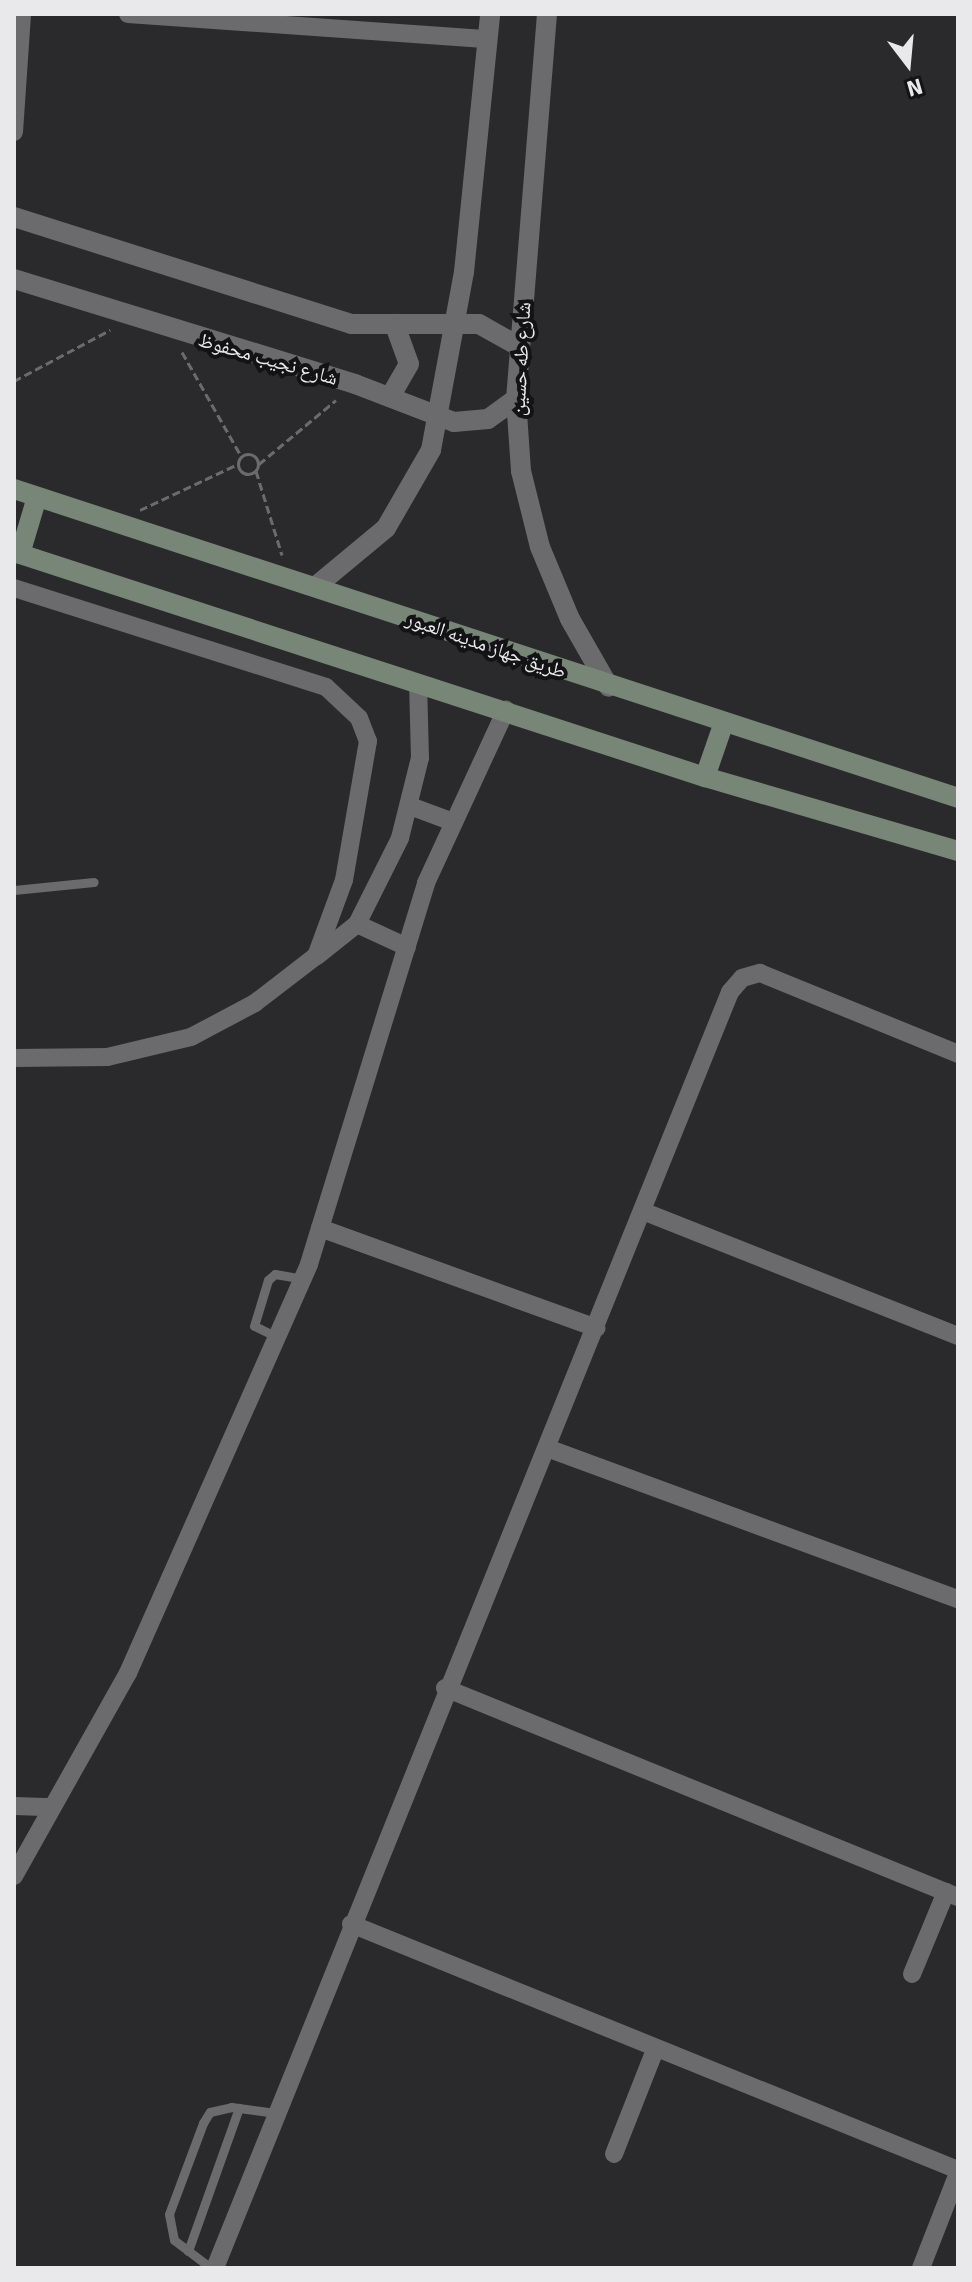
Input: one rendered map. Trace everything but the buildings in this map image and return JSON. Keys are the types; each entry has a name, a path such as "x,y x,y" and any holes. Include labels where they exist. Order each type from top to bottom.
{"main road":[{"name":"طريق جهاز مدينه العبور","path":"14,489 723,725 958,798"},
{"path":"37,497 17,553 705,777 958,851"},
{"path":"705,777 723,725"}],"street":[{"path":"14,132 22,14"},
{"path":"128,14 488,39"},
{"path":"315,587 395,516 431,450 455,321 490,14"},
{"name":"شارع طه حسين","path":"547,14 516,399 521,471 540,547 570,619 609,687"},
{"path":"14,217 351,324 396,328 455,321 500,332 520,347"},
{"name":"شارع نجيب محفوظ","path":"14,279 171,332 355,384 437,417 488,419 516,399"},
{"path":"390,397 409,364 396,328"},
{"path":"14,588 300,678 344,698 368,741 368,764 344,880 316,956"},
{"path":"14,1058 108,1057 191,1037 255,1003 357,924 410,806 422,733 418,683"},
{"path":"14,1876 128,1673 302,1279 407,947 453,822 506,710"},
{"path":"410,806 453,822"},
{"path":"357,924 407,947"},
{"path":"213,2268 445,1688 645,1212 730,992 742,978 760,973 958,1054"},
{"path":"645,1212 958,1336"},
{"path":"320,1228 597,1328"},
{"path":"547,1448 958,1599"},
{"path":"445,1688 952,1895 912,1974"},
{"path":"14,1806 52,1807"},
{"path":"351,1924 958,2172 921,2268"},
{"path":"614,2154 655,2050"}],"lane":[{"path":"14,890 94,882"},
{"path":"277,1337 254,1326 268,1280 279,1274 302,1279"},
{"path":"188,2251 239,2108"},
{"path":"213,2268 174,2240 169,2214 210,2112 239,2108 276,2113"}],"path":[{"path":"14,381 132,319"},
{"path":"171,332 241,456"},
{"path":"290,580 256,471 259,464 355,384"},
{"path":"241,456 252,454 259,464"},
{"path":"115,521 238,464 241,456"},
{"path":"238,464 244,474 256,471"}]}
